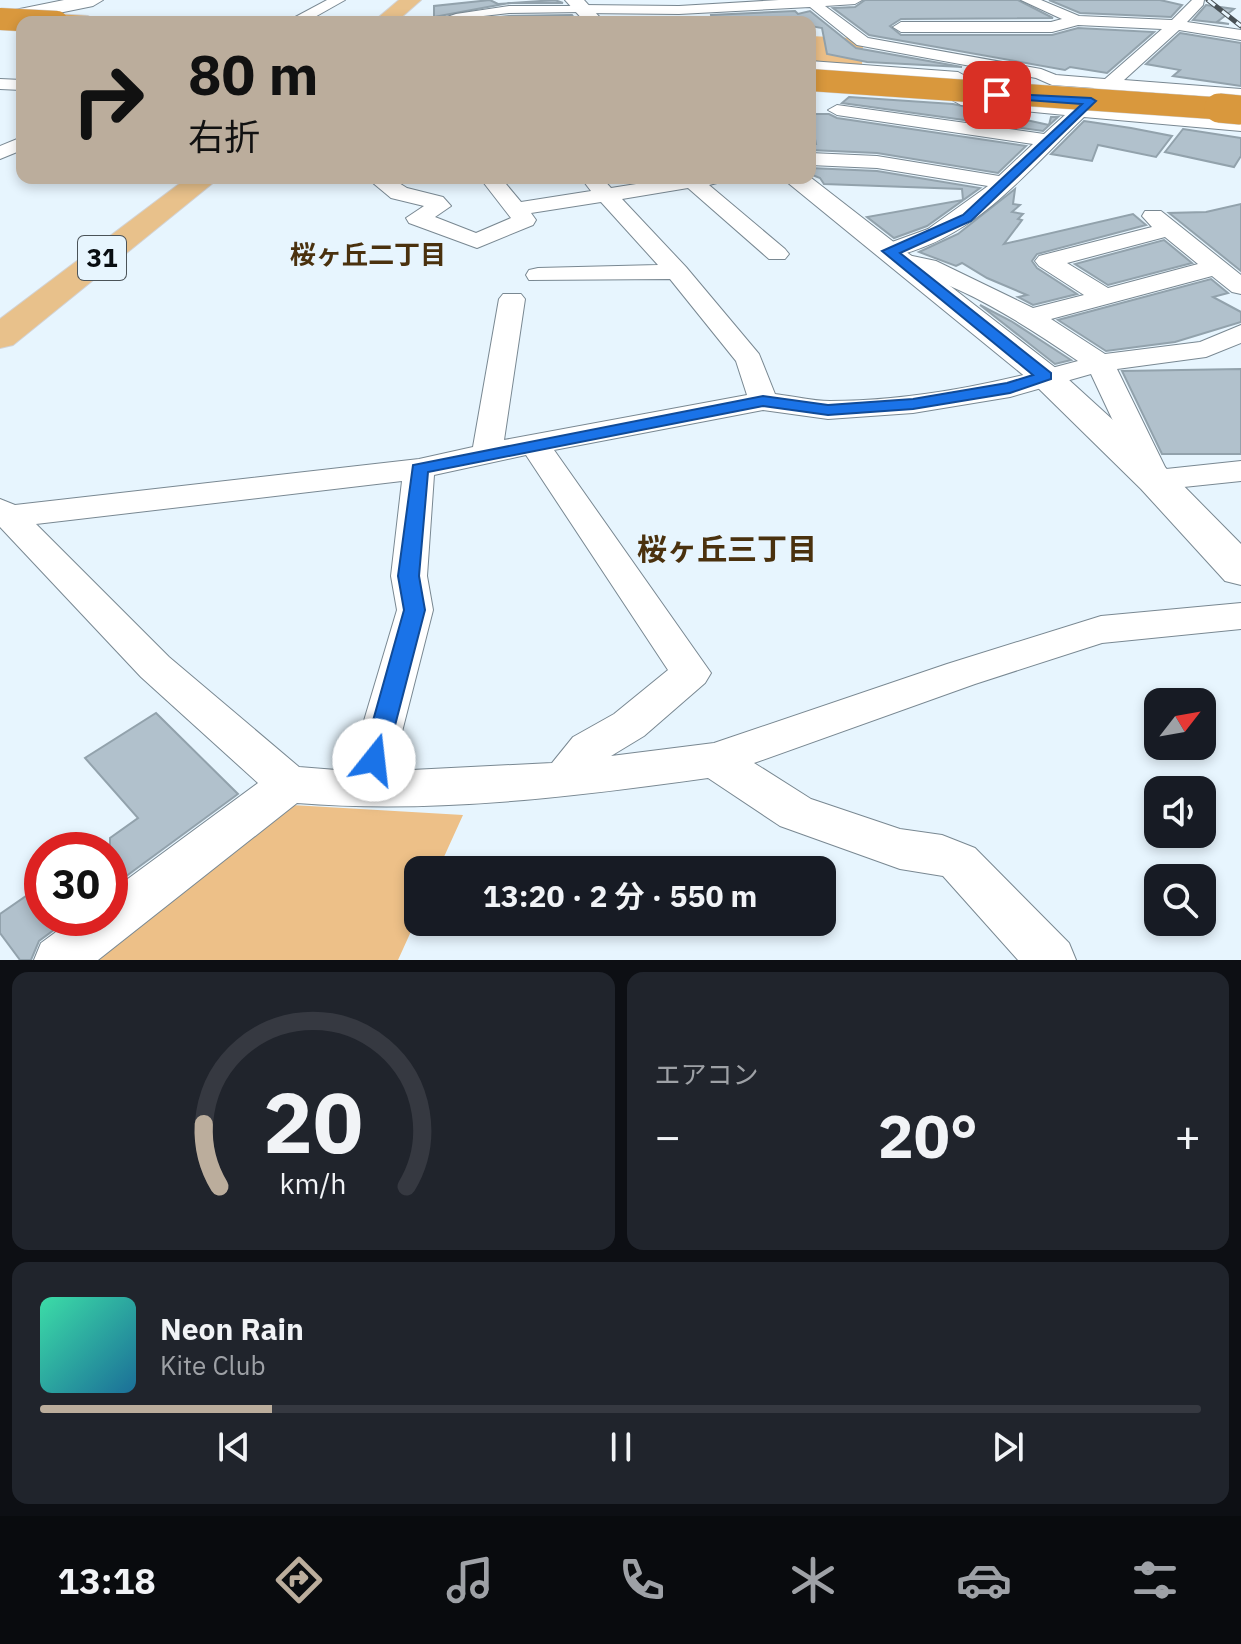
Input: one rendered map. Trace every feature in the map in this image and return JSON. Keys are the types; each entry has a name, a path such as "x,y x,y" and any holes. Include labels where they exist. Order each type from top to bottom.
{"highway":[{"path":"816,70 1241,102"},
{"path":"816,71 1241,111"},
{"path":"816,83 1095,98 1241,102"},
{"path":"816,83 1241,111"}],"main road":[{"path":"26,16 93,0"},
{"path":"391,16 411,0"},
{"path":"414,16 433,0"},
{"name":"31","path":"0,337 197,184"}],"street":[{"path":"306,16 338,0"},
{"path":"457,16 495,9 680,11 855,0"},
{"path":"1028,0 1077,20"},
{"path":"814,2 825,16 852,31 863,42 1041,74 1095,98 1241,125"},
{"path":"895,256 902,248 967,218 1198,2"},
{"path":"901,27 1052,27 1077,20 1176,25 1241,35"},
{"path":"942,56 983,28"},
{"path":"816,70 1042,82 1052,80"},
{"path":"1095,98 1241,94"},
{"path":"837,110 1048,140"},
{"path":"816,159 877,162 1005,183"},
{"path":"386,184 399,193 440,206 417,218 477,241 525,220 495,184"},
{"path":"516,209 599,186 627,184"},
{"path":"703,184 777,254"},
{"path":"803,184 1045,376 1155,480 1241,570"},
{"path":"599,186 677,272 749,360 763,401"},
{"path":"1150,214 1241,287"},
{"path":"1105,297 1047,261 1170,229"},
{"path":"895,256 927,266 1030,317 1100,363 1155,480"},
{"path":"1030,317 1216,267"},
{"path":"538,275 677,272"},
{"path":"487,453 512,299"},
{"path":"5,513 419,469 487,453 763,401 828,410 913,404 1010,388 1100,363 1206,349 1241,333"},
{"path":"536,446 691,673 629,725 588,749 563,780"},
{"path":"365,790 415,610 409,576 419,469"},
{"path":"1155,480 1241,471"},
{"path":"5,513 155,667 289,784 365,790 563,780 714,760 961,674 1101,630 1241,616"},
{"path":"714,760 796,813 900,849 942,855 959,862 1051,960"},
{"path":"59,960 289,784"}],"shaded area":[{"path":"816,36 852,38 863,44 862,66 816,63"},
{"path":"292,805 463,815 444,856 404,856 404,936 409,936 398,960 95,960"}],"building":[{"path":"490,0 498,4 507,3 439,16 434,16 434,6"},
{"path":"555,0 563,3 512,3"},
{"path":"865,0 1018,0 1053,18 901,19 890,26 901,35 1052,35 1078,28 1154,32 1107,73 1070,67 1065,70 869,35 833,8 855,7"},
{"path":"1049,0 1160,0 1182,5 1171,17 1080,13"},
{"path":"1206,5 1234,9 1217,22 1229,24 1193,20"},
{"path":"795,11 798,14 810,11 856,48 962,67 867,62 827,54 822,28 816,27 816,16 711,15"},
{"path":"1180,33 1241,43 1241,86 1173,76 1180,70 1146,64"},
{"path":"849,97 953,104 1049,125 1051,117 1058,117 1043,131 842,103"},
{"path":"816,114 1026,146 998,173 877,153 816,150"},
{"path":"1084,121 1172,136 1156,157 1098,145 1092,161 1051,154"},
{"path":"1183,129 1241,138 1241,156 1234,167 1165,152"},
{"path":"816,168 877,171 980,188 927,226 894,238 867,217 963,200 962,189 824,184 816,176"},
{"path":"1015,189 1013,204 1020,205 1012,212 1023,214 1018,219 1022,220 1004,244 1133,214 1146,225 1037,254 1032,261 1037,268 1077,294 1033,305 1018,297 1027,295 987,278 962,263 956,266 919,252 958,234"},
{"path":"1241,204 1241,271 1169,213 1206,212"},
{"path":"1164,240 1192,263 1108,285 1075,264"},
{"path":"1211,279 1228,293 1213,297 1241,312 1241,322 1175,342 1106,351 1058,320"},
{"path":"980,305 1011,321 1071,360 1055,364"},
{"path":"1241,369 1241,454 1162,454 1122,371"},
{"path":"156,713 238,794 128,875 128,832 118,832 138,818 85,758"},
{"path":"24,897 24,936 46,936 39,941 31,960 20,960 0,933 0,914"}],"railway":[{"path":"1208,0 1241,26"}],"district":[{"name":"桜ヶ丘二丁目","path":"368,255"},
{"name":"桜ヶ丘三丁目","path":"727,550"}],"route":[{"path":"374,760 415,610 409,576 419,469 487,453 763,401 828,410 913,404 1010,388 1045,376 889,251 967,218 1091,101 997,95"}]}
